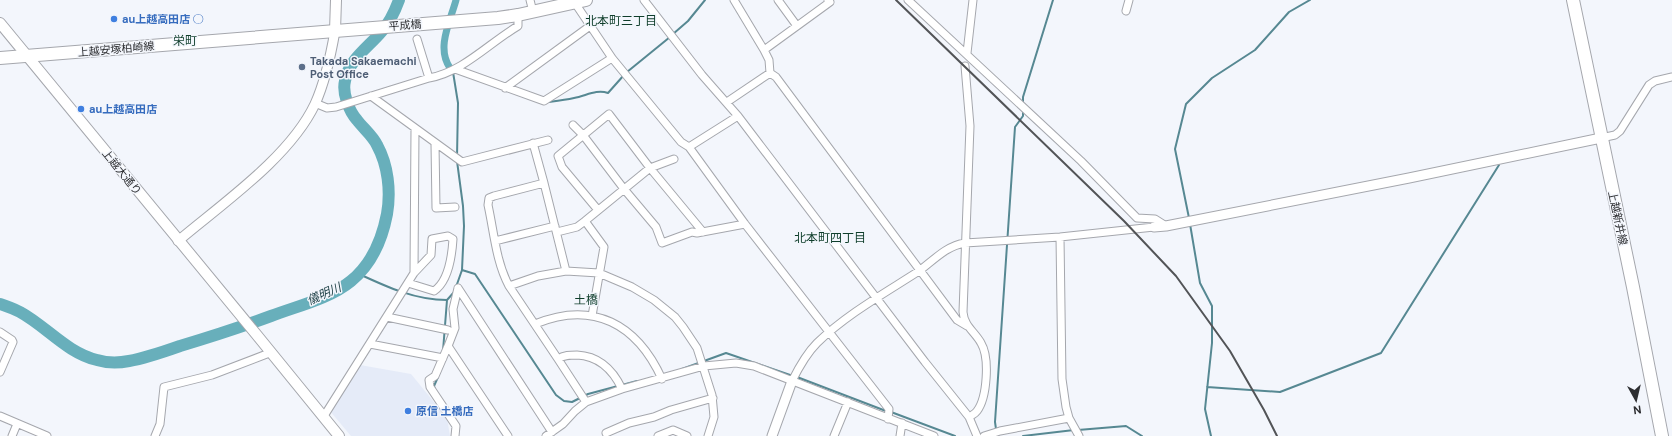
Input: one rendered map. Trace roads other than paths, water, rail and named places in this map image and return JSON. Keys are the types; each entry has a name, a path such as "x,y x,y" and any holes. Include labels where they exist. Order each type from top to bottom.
{"main road":[{"path":"335,31 336,0"},
{"name":"上越新井線","path":"1573,0 1633,287 1662,436"},
{"path":"518,15 580,2"},
{"name":"平成橋","path":"351,30 459,22 518,15"},
{"name":"上越大通り","path":"0,23 178,241 272,352"},
{"name":"上越安塚柏崎線","path":"0,58 351,30"},
{"path":"272,352 339,436"}],"street":[{"path":"530,0 533,12"},
{"path":"644,0 738,116 970,417 977,436"},
{"path":"734,0 769,60 770,73"},
{"path":"778,0 797,26"},
{"path":"764,50 830,2 828,0"},
{"path":"908,0 953,44 967,53 1081,161 1137,218 1155,218 1166,226"},
{"path":"967,53 973,0"},
{"path":"1126,11 1129,0"},
{"path":"580,2 590,26 612,58 681,142 689,147 745,224 776,261 889,409 888,418"},
{"path":"315,103 327,108 336,107 429,78 442,76 455,70 518,26 518,15"},
{"path":"505,88 590,26"},
{"path":"178,241 271,162 296,133 315,103 328,64 335,31"},
{"path":"417,39 429,78"},
{"path":"455,70 544,101 612,58"},
{"path":"965,66 970,126 963,319 982,344 986,357 986,389 976,412 970,417"},
{"path":"727,102 770,73"},
{"path":"770,73 776,77 957,320 968,327"},
{"path":"772,436 792,381 803,360 817,343 876,297 920,270 951,246 965,243 1060,238 1166,226 1424,175 1615,135 1620,131 1650,85 1655,81 1672,77"},
{"path":"371,96 435,144 462,162 548,140"},
{"path":"598,210 562,167 558,156 609,114 650,168 703,232"},
{"path":"689,147 738,116"},
{"path":"573,124 656,227 662,242 692,232 697,234 745,224"},
{"path":"414,273 415,129"},
{"path":"533,143 566,270"},
{"path":"435,144 436,208 454,207"},
{"path":"495,241 556,229 577,227 650,168 674,159"},
{"path":"544,183 489,198 488,205 500,265 509,286 586,402"},
{"path":"586,221 604,247 592,316"},
{"path":"324,416 414,273 431,255 432,239 448,236 453,239 452,259 440,287 434,291 408,283"},
{"path":"1060,238 1062,379 1069,418 1078,436"},
{"path":"509,286 538,276 566,270 599,273 645,293 665,308 691,337 704,366 713,398 714,417 708,436"},
{"path":"455,436 456,426 430,387 429,380 435,376 455,328 453,309 458,288 549,434 563,424 586,402 622,389 704,366 726,363 745,364 934,436"},
{"path":"535,324 566,315 592,316 612,323 629,333 645,348 662,379"},
{"path":"386,317 448,330"},
{"path":"0,332 14,342 0,372"},
{"path":"370,344 443,358"},
{"path":"448,346 508,436"},
{"path":"155,436 160,424 164,387 212,375 272,352"},
{"path":"558,359 569,355 584,356 600,362 612,372 622,389"},
{"path":"605,435 629,423 654,418 671,410 713,398"},
{"path":"834,436 848,402"},
{"path":"0,416 47,436"},
{"path":"984,436 1000,431 1069,418"},
{"path":"900,436 902,423"},
{"path":"12,436 18,424"},
{"path":"658,436 673,430 687,436"}],"waterway":[{"name":"儀明川","path":"0,304 18,311 30,318 76,352 86,357 105,362 121,362 154,355 237,328 333,293 351,281 365,267 375,251 387,214 389,196 388,178 381,153 373,138 359,123 349,107 345,96 344,86 347,73 351,66 387,24 399,0"},
{"path":"450,68 444,52 444,43 456,0"},
{"path":"673,34 688,21 705,0"},
{"path":"1023,104 1023,97 1053,0"},
{"path":"1189,218 1175,149 1186,104 1212,78 1255,50 1289,12 1310,0"},
{"path":"627,72 670,37"},
{"path":"453,72 458,103 457,157"},
{"path":"548,102 571,99 595,92 608,93 624,75"},
{"path":"997,436 995,422 1015,127 1023,116 1023,111"},
{"path":"456,287 462,270 464,226 457,161"},
{"path":"1207,387 1280,392 1381,353 1499,165"},
{"path":"1190,224 1200,283 1212,306 1212,343 1205,409 1211,436"},
{"path":"462,270 475,274 556,395 564,401 572,402 588,394 618,386"},
{"path":"359,274 391,288 412,295 424,298 447,300"},
{"path":"443,351 447,300 455,291"},
{"path":"682,369 726,353 793,376"},
{"path":"435,390 434,386 438,377"},
{"path":"797,377 886,411"},
{"path":"622,385 637,381"},
{"path":"891,412 955,436"},
{"path":"1078,430 1126,426 1142,436"},
{"path":"1023,436 1074,430"}],"railway":[{"path":"896,0 1124,221 1176,276 1230,351 1264,410 1277,436"}],"place":[{"name":"au上越高田店 ○","path":"114,19"},
{"name":"Takada Sakaemachi Post Office","path":"302,67"},
{"name":"au上越高田店","path":"81,109"},
{"name":"原信 土橋店","path":"408,411"}],"district":[{"name":"北本町三丁目","path":"621,21"},
{"name":"栄町","path":"185,41"},
{"name":"北本町四丁目","path":"830,238"},
{"name":"土橋","path":"586,300"}]}
